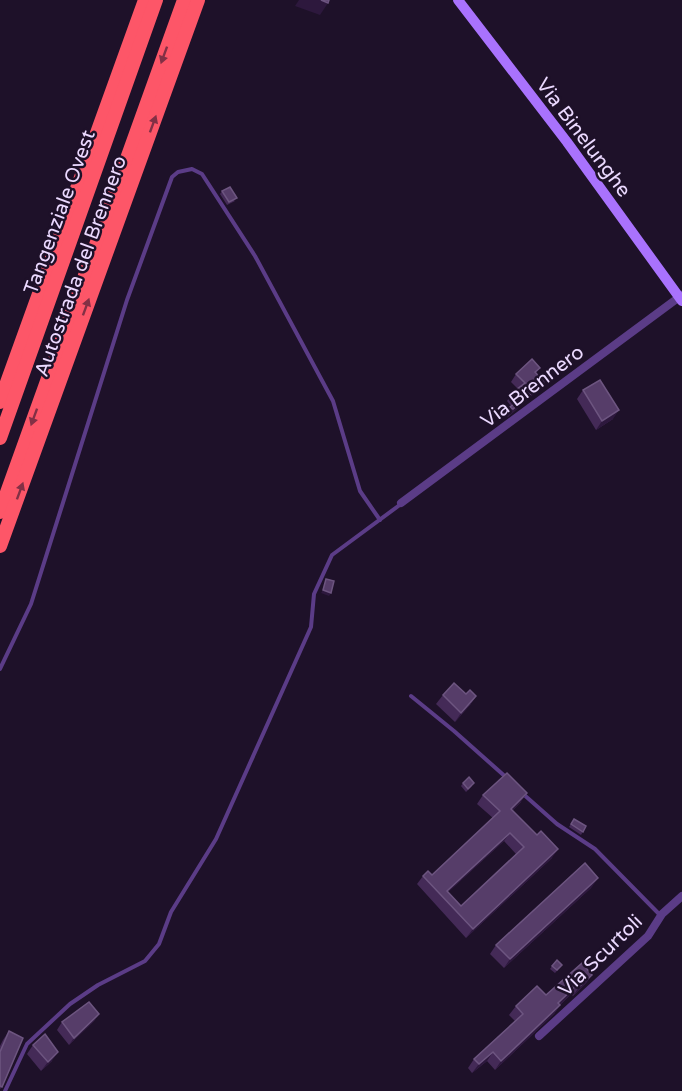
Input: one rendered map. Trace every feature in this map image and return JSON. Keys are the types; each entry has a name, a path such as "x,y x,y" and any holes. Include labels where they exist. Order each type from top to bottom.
{"highway":[{"name":"Tangenziale Ovest","path":"0,402 145,0"},
{"name":"Tangenziale Ovest","path":"0,438 156,0"},
{"name":"Autostrada del Brennero","path":"0,512 184,0"},
{"name":"Autostrada del Brennero","path":"0,546 198,0"}],"street":[{"name":"Via Binelunghe","path":"458,0 567,142 681,298"},
{"name":"Via Brennero","path":"402,503 681,298"},
{"name":"Via Scurtoli","path":"539,1036 648,936 661,916 682,896"}],"lane":[{"path":"0,669 31,604 127,300 172,177 178,172 192,169 202,174 255,256 333,401 360,491 380,520"},
{"path":"5,1091 27,1044 70,1004 98,985 145,961 159,944 171,912 216,839 306,638 310,627 314,594 332,555 402,503"},
{"path":"411,696 454,731 557,824 595,849 661,916"}],"building":[{"path":"230,187 237,198 229,202 222,191"},
{"path":"532,359 540,368 535,372 544,382 513,409 510,407 518,401 512,393 525,383 516,374"},
{"path":"600,380 619,410 602,421 583,390"},
{"path":"326,579 334,581 331,593 323,590"},
{"path":"454,683 466,694 470,690 476,696 461,713 443,695"},
{"path":"507,773 527,793 511,809 537,835 541,831 558,849 473,929 423,876 428,871 432,875 500,811 483,795","holes":["510,833 524,847 461,906 447,891"]},
{"path":"469,777 474,783 468,789 463,783"},
{"path":"574,819 586,826 583,832 571,824"},
{"path":"585,863 598,878 510,959 496,945"},
{"path":"557,960 562,965 557,970 552,966"},
{"path":"582,963 592,975 579,987 577,985 558,1003 560,1005 501,1061 493,1052 479,1064 474,1059 523,1014 516,1006 537,986 546,995"},
{"path":"89,1002 99,1014 74,1038 62,1022"},
{"path":"9,1031 23,1038 2,1087 0,1086 0,1052"},
{"path":"45,1034 58,1052 48,1062 33,1045"}]}
